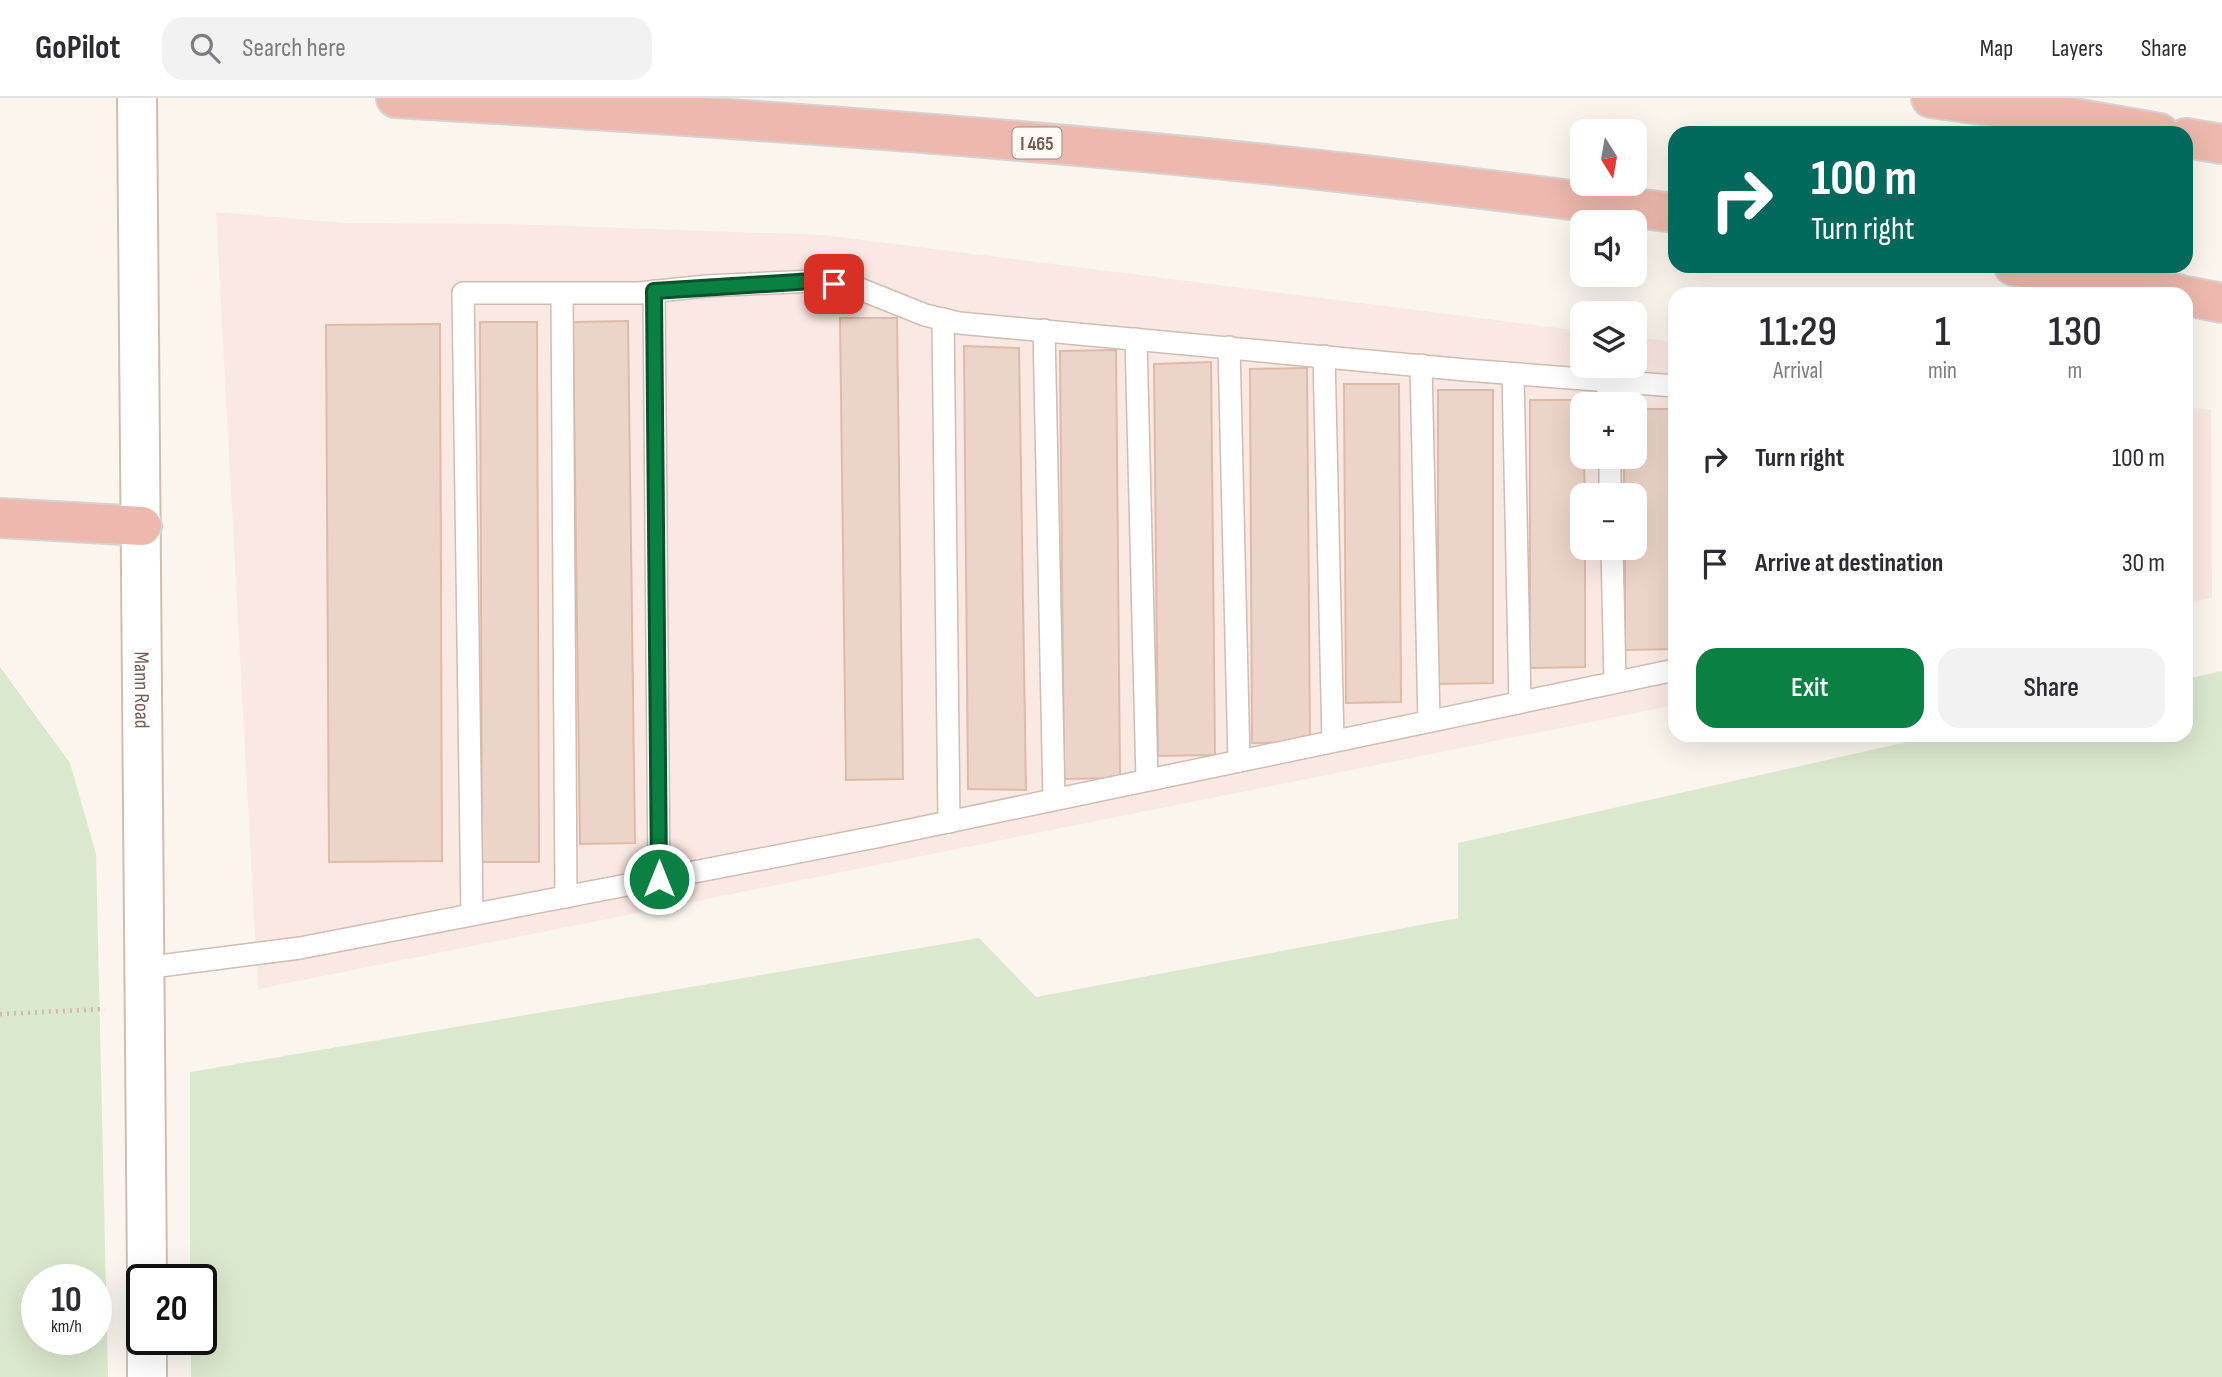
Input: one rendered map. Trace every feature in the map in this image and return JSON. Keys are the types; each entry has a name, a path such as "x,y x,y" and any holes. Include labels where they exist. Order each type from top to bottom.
{"highway":[{"name":"I 465","path":"396,98 807,123 1023,141 1266,164 1668,212"},
{"path":"1931,98 2119,126"},
{"path":"2193,139 2222,144"},
{"path":"2055,273 2137,287"},
{"path":"2193,297 2222,303"},
{"path":"0,518 142,526"}],"main road":[{"name":"Mann Road","path":"138,98 147,1264"},
{"path":"147,1355 147,1377"}],"lane":[{"path":"472,914 463,293 654,291 813,281 855,287 925,315 943,319 1513,374 1668,385"},
{"path":"654,291 659,879"},
{"path":"562,294 566,897"},
{"path":"943,319 950,822"},
{"path":"1044,330 1054,799"},
{"path":"1136,339 1147,780"},
{"path":"1229,347 1238,761"},
{"path":"1324,356 1333,741"},
{"path":"1421,365 1429,721"},
{"path":"1513,374 1520,702"},
{"path":"1608,381 1608,392"},
{"path":"1612,560 1615,682"},
{"path":"144,968 300,948 659,879 950,822 1668,671"}],"path":[{"path":"0,1014 145,1007"}],"shaded area":[{"path":"216,212 345,223 509,224 824,235 1570,329 1570,378 1647,378 1647,338 1668,341 1668,706 258,989"},
{"path":"2193,408 2211,410 2212,598 2193,602"}],"green space":[{"path":"0,667 70,763 96,854 105,1264 21,1264 21,1355 107,1355 108,1377 0,1377"},
{"path":"2222,671 2222,1377 191,1377 191,1355 217,1355 217,1264 190,1264 190,1072 979,938 1036,997 1458,918 1458,843 1907,742 2193,742 2193,677"}],"building":[{"path":"840,318 897,318 903,779 846,780"},
{"path":"628,321 635,843 580,844 573,322"},
{"path":"480,322 537,322 539,862 482,862"},
{"path":"440,324 442,861 329,862 326,325"},
{"path":"964,346 1019,348 1026,790 968,789"},
{"path":"1116,350 1120,778 1064,779 1060,351"},
{"path":"1211,362 1215,755 1158,756 1154,364"},
{"path":"1307,368 1310,742 1252,743 1250,369"},
{"path":"1344,384 1399,384 1401,702 1346,703"},
{"path":"1438,390 1493,390 1493,683 1438,684"},
{"path":"1530,400 1570,400 1570,469 1584,469 1585,483 1570,483 1570,560 1585,560 1585,667 1530,668"},
{"path":"1647,409 1668,409 1668,649 1625,650 1625,560 1647,560 1647,483 1624,483 1624,469 1647,469"}],"route":[{"path":"659,879 654,291 813,281 834,284"}]}
